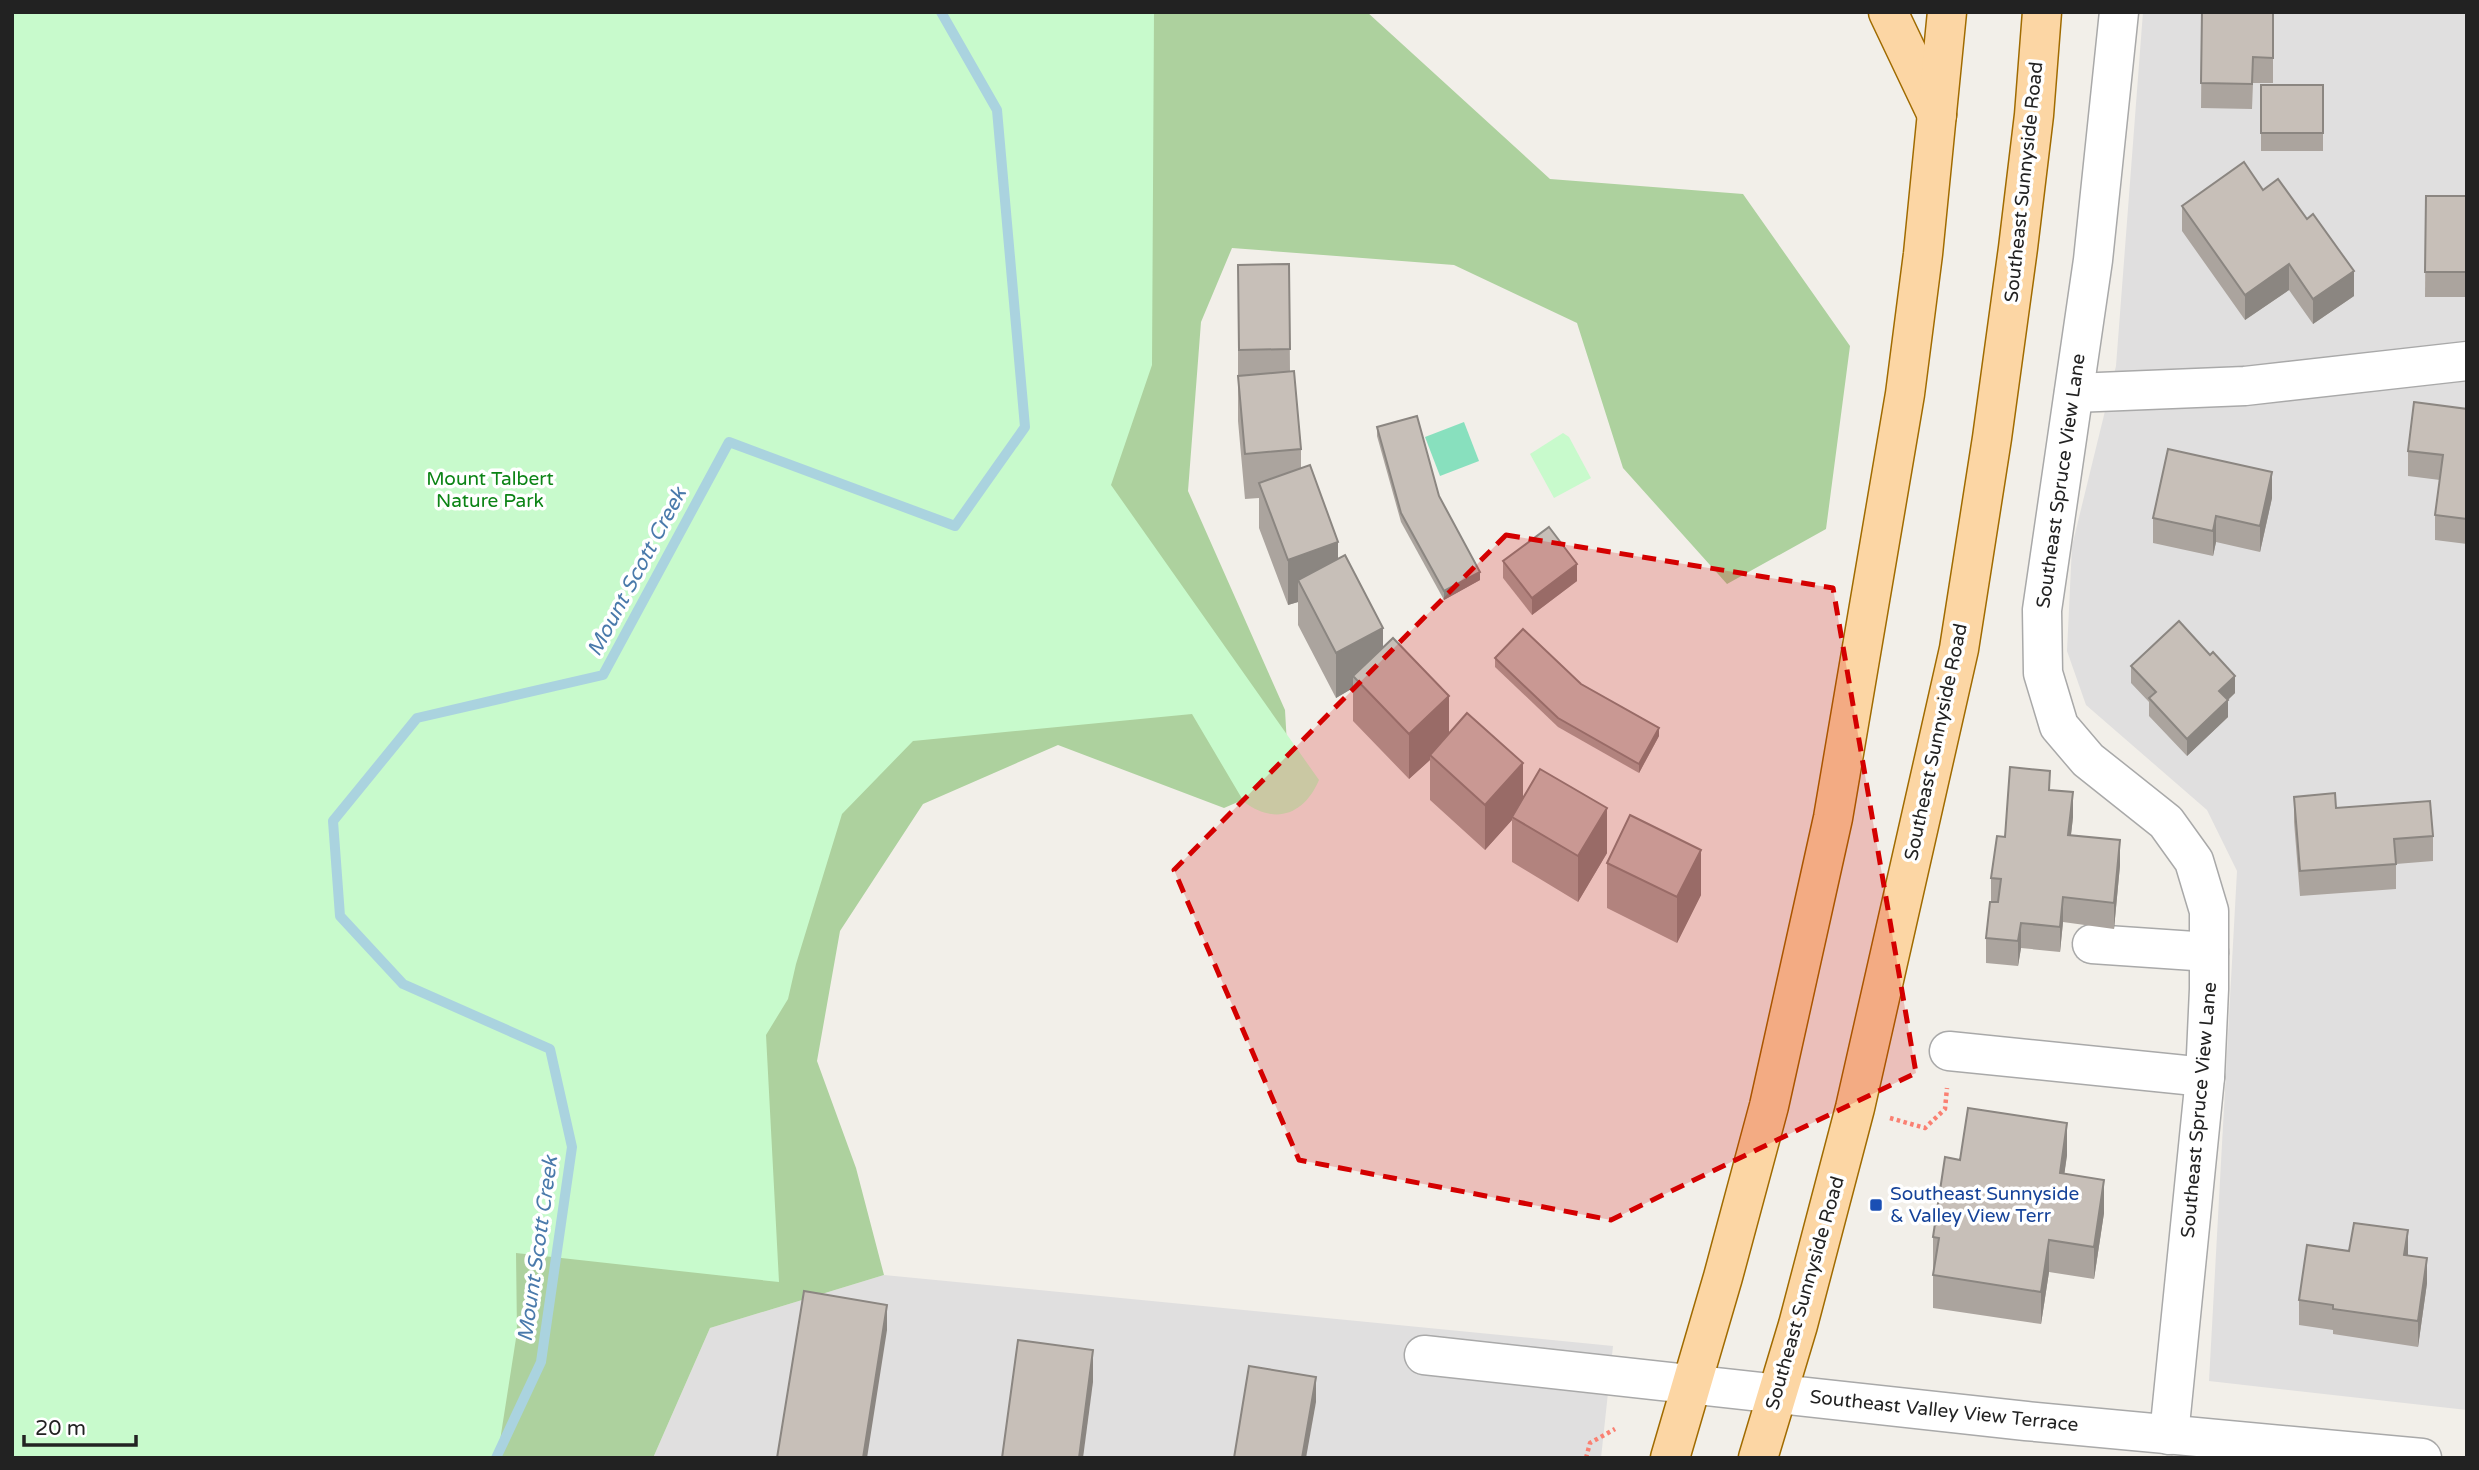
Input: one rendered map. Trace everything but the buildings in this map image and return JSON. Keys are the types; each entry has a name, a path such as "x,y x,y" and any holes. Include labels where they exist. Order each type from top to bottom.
{"main road":[{"path":"1888,12 1937,115"},
{"path":"1670,1458 1769,1106 1833,818 1905,394 1923,254 1947,12"},
{"name":"Southeast Sunnyside Road","path":"1758,1458 1826,1227 1959,649 2018,248 2034,116 2042,12"}],"street":[{"name":"Southeast Spruce View Lane","path":"2119,12 2093,260 2042,610 2043,673 2059,726 2088,760 2166,822 2194,861 2209,911 2205,1077 2169,1434"},
{"path":"2074,393 2245,387 2467,361"},
{"path":"2092,944 2210,952"},
{"path":"1949,1051 2205,1077"},
{"name":"Southeast Valley View Terrace","path":"1424,1355 2169,1434 2422,1458"}],"path":[{"path":"1855,1108 1925,1128 1945,1109 1949,1051"},
{"path":"1586,1458 1590,1443 1615,1429"}],"highlighted area":[{"path":"1506,535 1833,588 1916,1073 1611,1220 1299,1160 1174,870"}],"shaded area":[{"path":"2143,12 2467,12 2467,1410 2209,1381 2237,871 2207,810 2086,705 2067,651 2072,546 2116,366"},
{"path":"884,1275 1613,1346 1601,1458 653,1458 710,1328"}],"green space":[{"name":"Mount Talbert Nature Park","path":"12,12 1367,12 1550,179 1743,194 1850,346 1826,529 1727,584 1623,468 1577,323 1454,265 1232,248 1201,322 1188,491 1285,710 1289,780 1224,808 1058,745 923,804 840,931 817,1061 856,1168 884,1275 710,1328 653,1458 12,1458"},
{"name":"Mount Talbert Nature Park","path":"12,12 1154,12 1152,365 1111,485 1319,780 1305,801 1288,813 1267,813 1256,809 1244,802 1192,714 913,741 842,814 796,964 788,999 766,1035 779,1282 516,1253 517,1332 499,1447 493,1458 12,1458"},
{"path":"1464,422 1479,461 1440,476 1425,437"},
{"path":"1563,433 1569,437 1591,478 1554,498 1530,454"}],"waterway":[{"name":"Mount Scott Creek","path":"496,1458 541,1362 572,1147 550,1049 403,984 340,916 333,821 417,718 603,675 729,442 955,526 1025,427 997,110 941,12"}],"place":[{"name":"Southeast Sunnyside & Valley View Terr","path":"1876,1205"}]}
